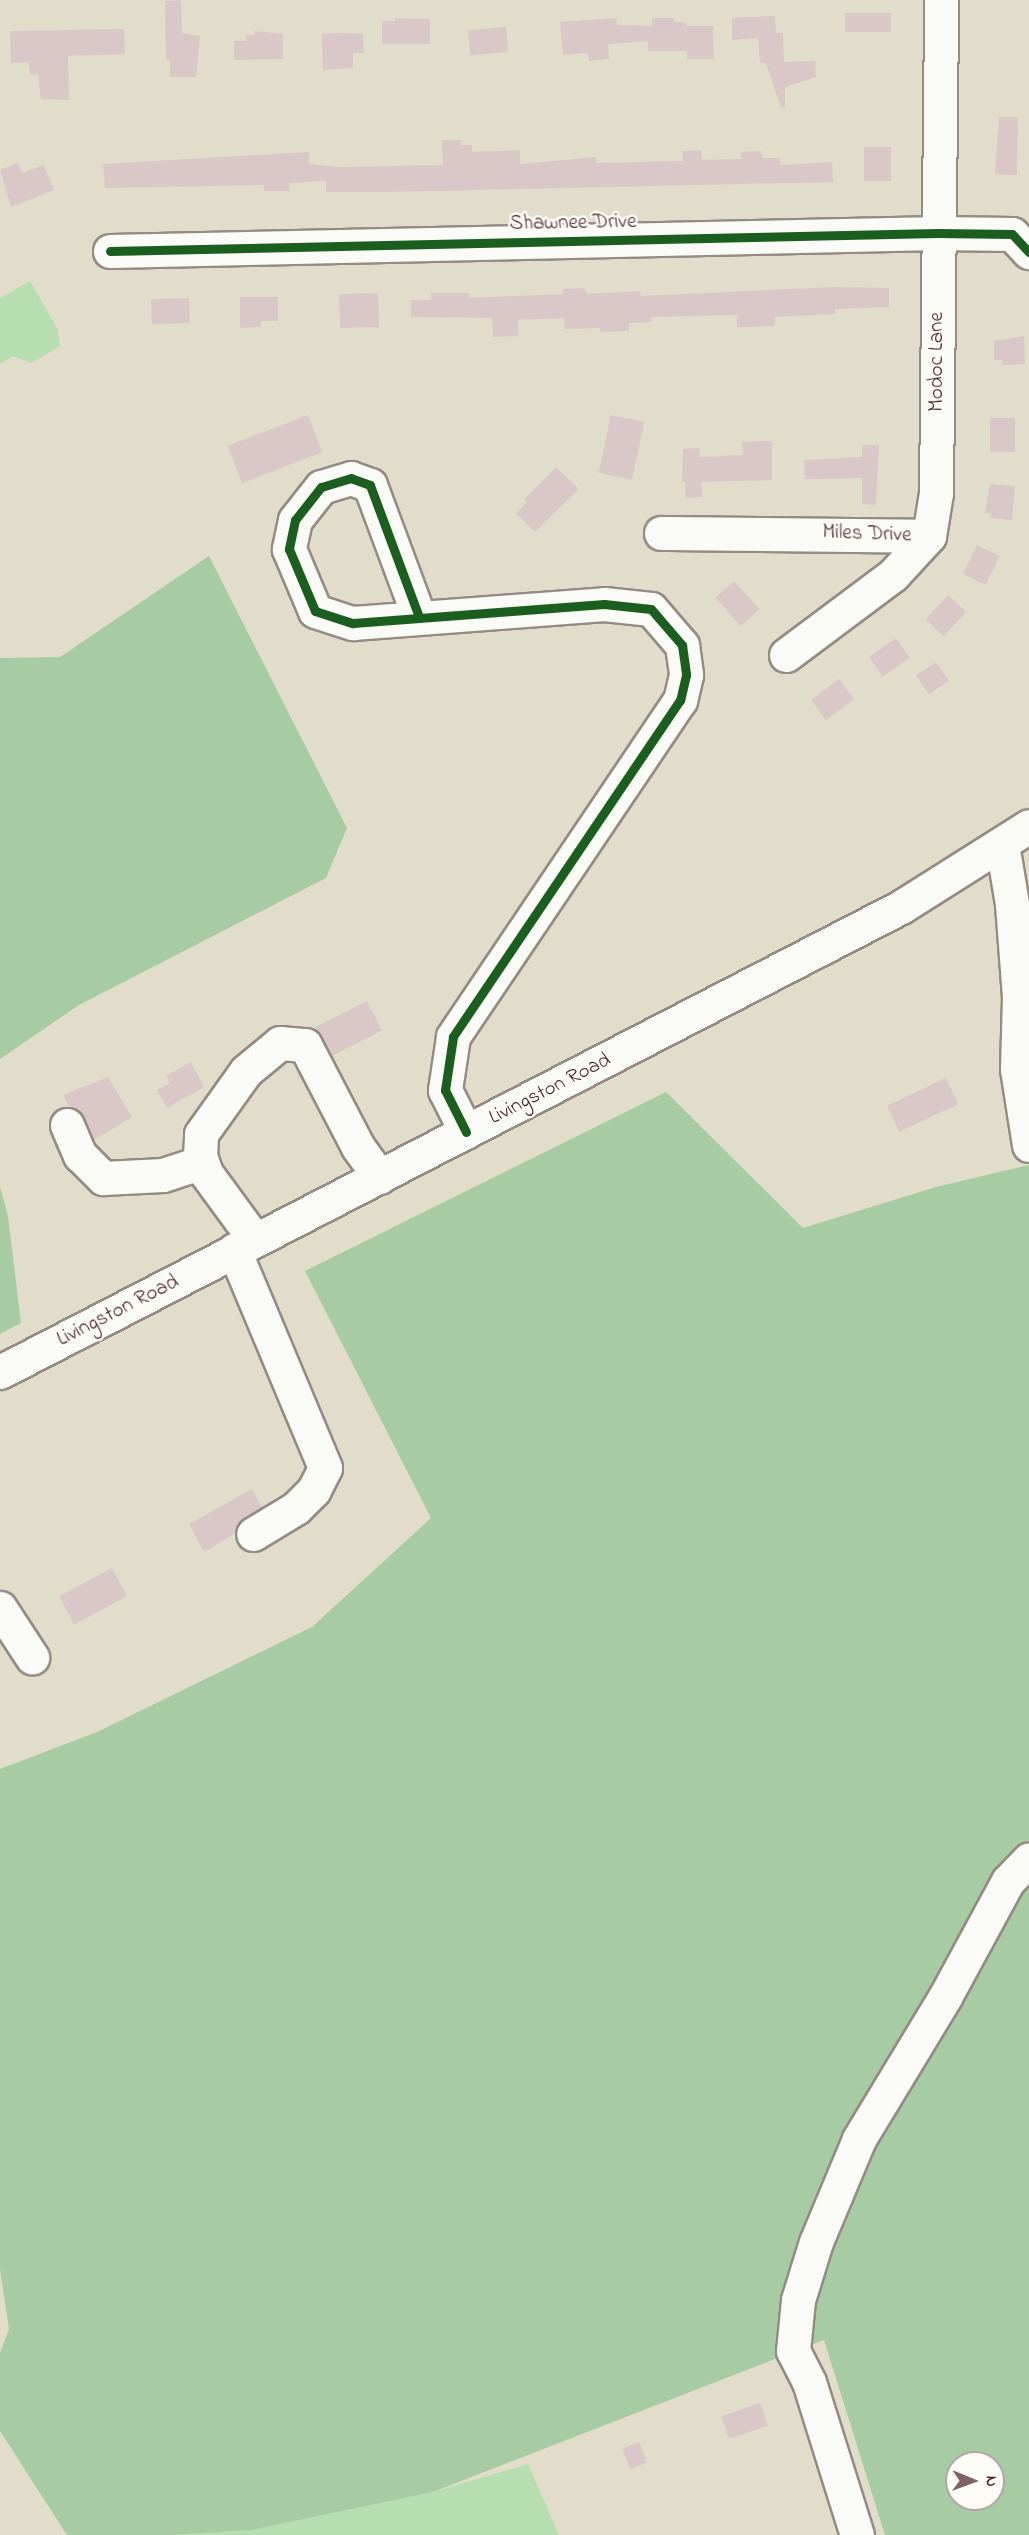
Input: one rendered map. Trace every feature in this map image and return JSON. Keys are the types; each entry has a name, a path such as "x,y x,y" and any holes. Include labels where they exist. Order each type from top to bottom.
{"street":[{"name":"Modoc Lane","path":"929,536 936,493 941,0"},
{"name":"Shawnee Drive","path":"110,250 938,233 1023,240"},
{"path":"419,617 370,485 351,478 321,487 295,520 289,549 315,611 353,623 419,617 509,614 604,604 651,609 682,645 686,675 680,700 453,1036 445,1090 466,1132"},
{"name":"Miles Drive","path":"661,533 805,532 929,536"},
{"path":"786,655 893,575 929,536"},
{"name":"Livingston Road","path":"0,1372 901,907 1029,826"},
{"path":"1002,844 1012,904 1019,997 1017,1069 1029,1145"},
{"path":"254,1534 296,1508 314,1490 325,1468 245,1245 202,1162 201,1134 246,1071 280,1043 297,1042 305,1045 358,1147 380,1177"},
{"path":"67,1125 80,1155 103,1178 163,1175 202,1162"},
{"path":"0,1608 32,1657"},
{"path":"857,2535 809,2382 793,2351 798,2300 816,2242 859,2139 945,1997 1003,1890 1029,1859"}],"green space":[{"path":"30,281 57,328 60,346 31,363 13,356 0,364 0,298"},
{"path":"209,556 347,828 326,878 79,1005 0,1059 0,658 60,657"},
{"path":"666,1092 803,1228 936,1187 1029,1165 1029,2535 885,2535 824,2340 433,2492 252,2530 171,2535 67,2535 0,2431 0,2353 9,2329 0,2269 0,1769 97,1732 312,1627 431,1518 305,1271"},
{"path":"0,1187 8,1216 21,1323 0,1334"},
{"path":"528,2464 559,2535 171,2535 252,2530 433,2492"}],"building":[{"path":"181,0 182,33 200,36 196,77 170,77 170,60 166,60 165,1"},
{"path":"845,13 891,13 891,32 845,32"},
{"path":"775,16 776,33 783,33 784,62 815,61 816,77 785,87 785,107 781,108 766,63 760,63 758,38 732,40 732,18"},
{"path":"395,18 430,19 430,44 382,44 382,21 395,21"},
{"path":"616,18 617,25 652,26 652,18 674,18 674,22 685,22 687,26 713,26 714,59 687,59 687,51 648,51 648,41 608,44 609,59 589,61 588,53 563,55 560,22"},
{"path":"506,27 508,52 470,55 468,30"},
{"path":"124,29 125,54 68,56 69,100 41,99 38,74 30,75 29,62 11,63 10,31"},
{"path":"254,31 283,34 283,59 234,60 234,41 246,41 246,35 254,35"},
{"path":"322,34 363,34 364,53 353,53 353,68 323,70"},
{"path":"999,117 1018,117 1017,175 995,174"},
{"path":"442,140 461,140 461,145 472,145 472,152 520,150 520,164 596,157 597,163 683,161 682,151 701,150 702,160 741,159 741,152 761,151 762,158 780,158 780,165 832,162 833,182 387,192 326,192 326,181 289,183 290,191 264,191 264,185 105,188 103,164 309,152 309,164 341,167 443,165"},
{"path":"864,147 891,147 891,181 864,181"},
{"path":"18,163 22,173 44,165 54,190 11,207 0,170"},
{"path":"833,287 889,288 889,307 835,309 835,314 775,317 775,326 737,327 737,315 651,317 651,322 629,323 629,331 600,332 600,328 565,329 564,318 518,320 519,336 493,337 492,318 411,317 411,300 431,300 431,293 469,293 469,298 563,294 563,289 584,288 587,294 640,291 641,296"},
{"path":"378,293 379,327 340,328 339,294"},
{"path":"240,297 278,297 278,321 261,321 261,327 240,328"},
{"path":"189,298 190,323 152,324 151,299"},
{"path":"1024,336 1025,364 1003,365 1002,360 994,360 994,341"},
{"path":"308,415 322,452 242,483 228,446"},
{"path":"611,415 644,422 632,480 599,473"},
{"path":"990,418 1015,418 1015,452 990,452"},
{"path":"772,441 772,480 701,482 702,497 686,498 685,482 682,482 683,449 699,448 700,457 743,455 742,442"},
{"path":"862,445 879,445 876,505 862,504 862,478 805,479 804,460 862,457"},
{"path":"556,467 579,489 535,532 516,513 527,502 524,499"},
{"path":"990,484 1015,486 1012,520 990,518 992,514 985,513"},
{"path":"977,545 999,556 985,585 963,574"},
{"path":"734,581 759,609 741,626 715,598"},
{"path":"948,595 966,612 944,636 925,619"},
{"path":"896,638 910,658 883,677 869,657"},
{"path":"936,662 949,681 929,694 916,675"},
{"path":"839,679 854,699 826,720 811,700"},
{"path":"367,1001 382,1030 330,1057 315,1027"},
{"path":"191,1062 204,1087 167,1108 157,1090 170,1083 166,1076"},
{"path":"108,1077 132,1117 94,1140 84,1117 69,1106 63,1095"},
{"path":"946,1078 958,1104 899,1132 887,1105"},
{"path":"252,1489 262,1507 243,1518 234,1534 204,1552 189,1524"},
{"path":"112,1568 127,1596 74,1624 59,1596"},
{"path":"760,2403 768,2426 729,2439 721,2416"},
{"path":"639,2442 647,2462 631,2469 622,2449"}],"cycle path":[{"path":"110,251 938,233 1012,234 1029,252"},
{"path":"419,617 370,485 351,478 321,487 295,520 289,549 315,611 353,623 604,604 651,609 682,645 686,675 680,700 453,1037 445,1090 466,1132"}]}
